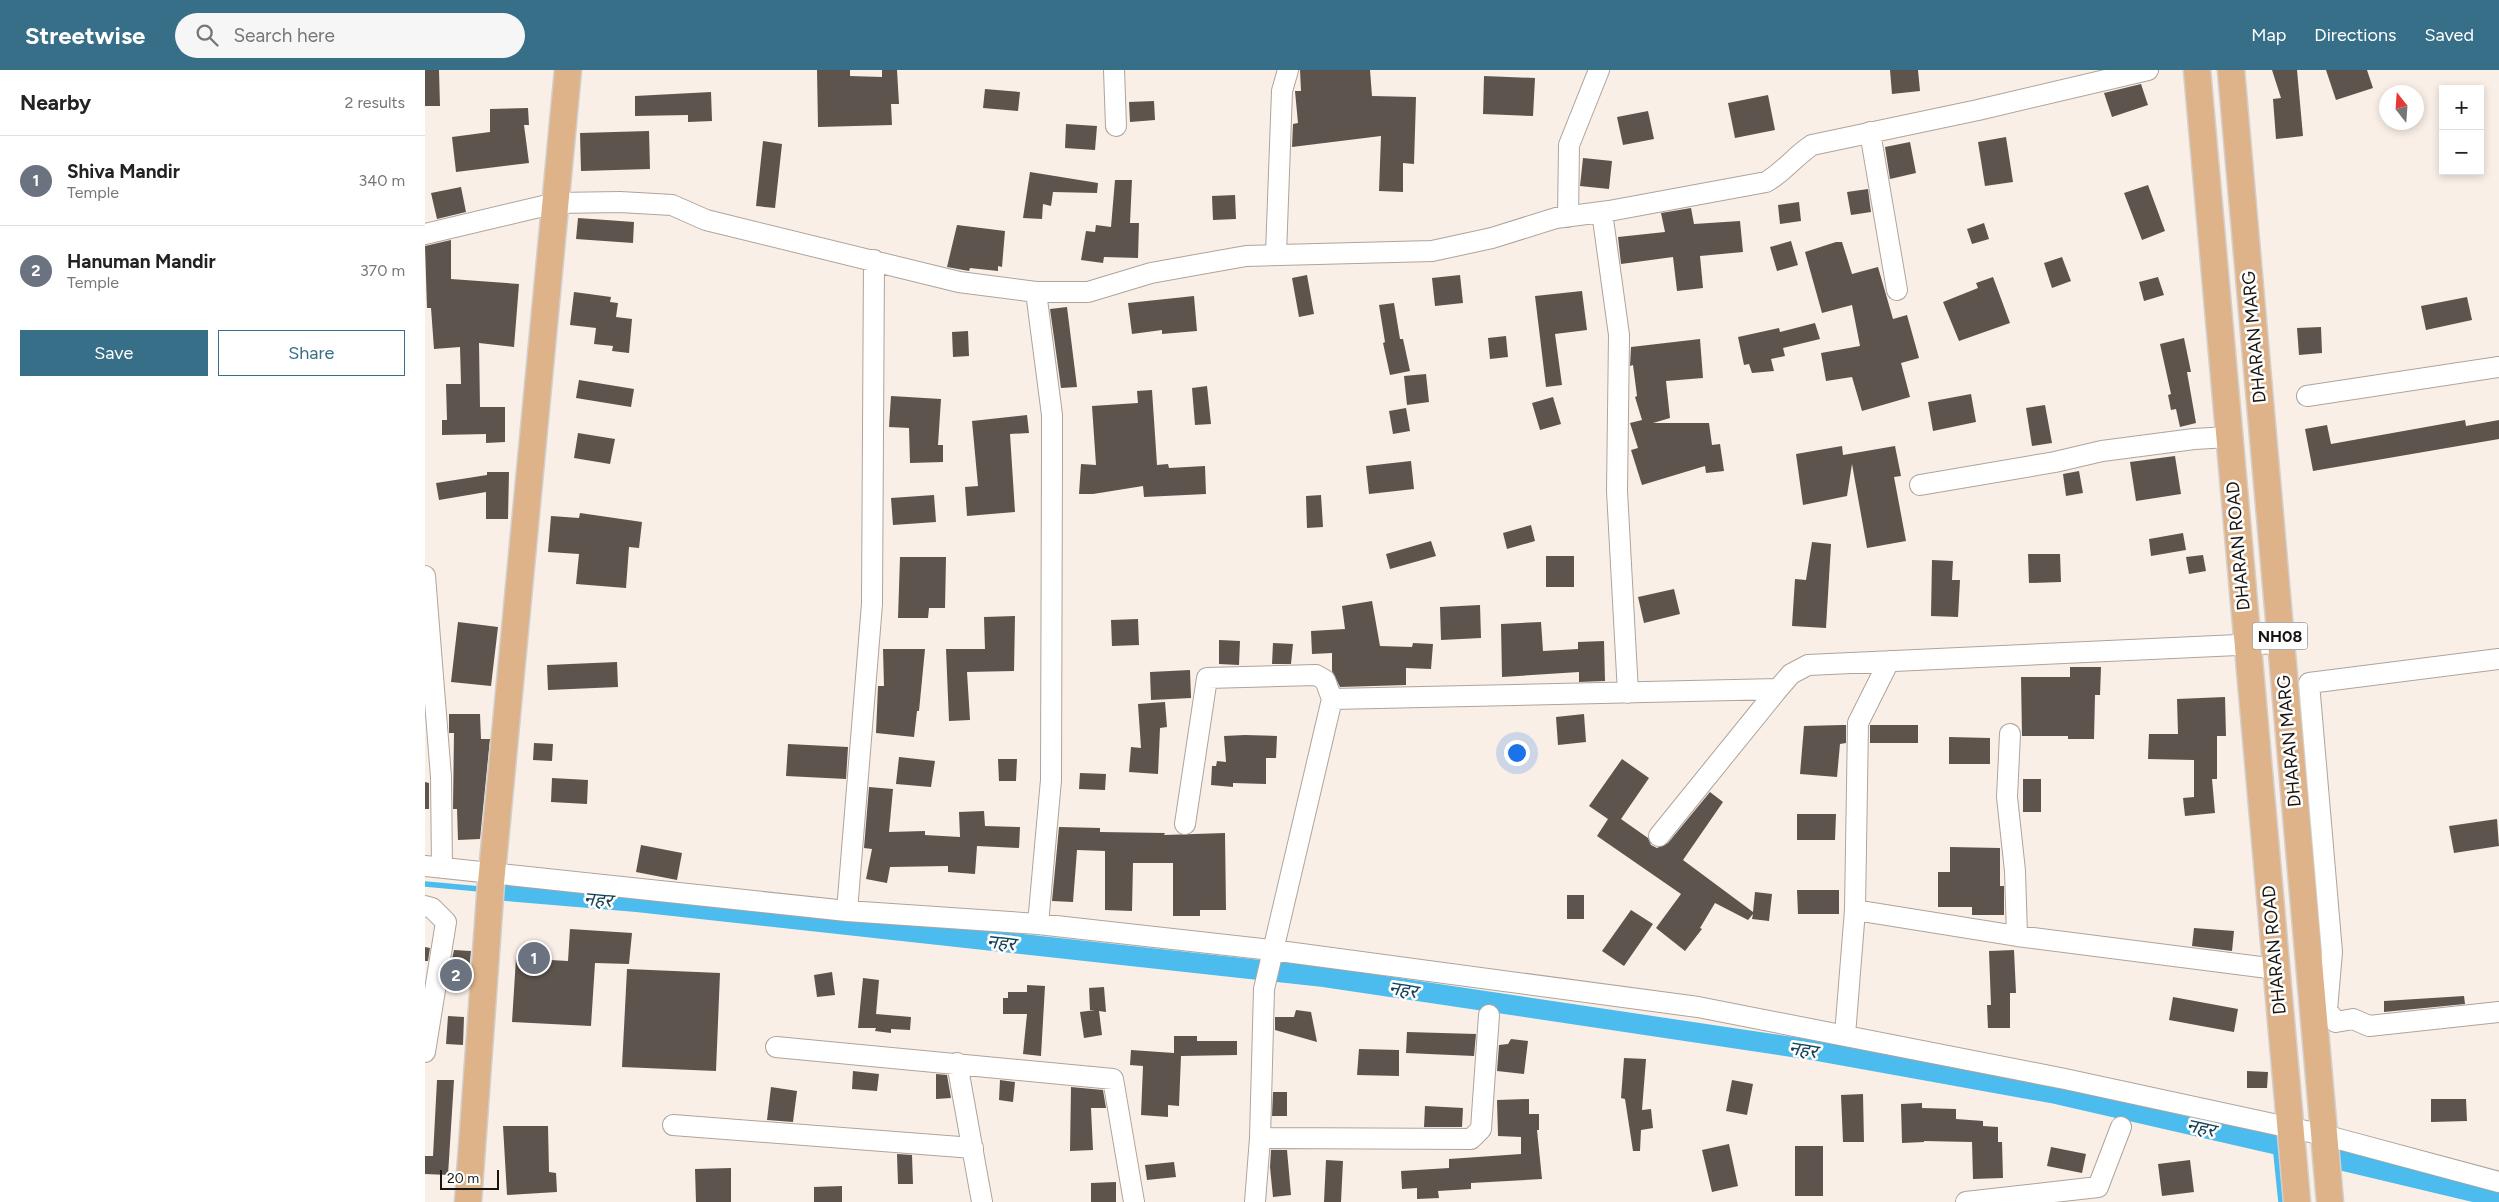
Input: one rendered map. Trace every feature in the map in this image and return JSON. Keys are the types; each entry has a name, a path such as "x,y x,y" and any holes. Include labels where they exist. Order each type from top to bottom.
{"main road":[{"path":"468,1202 492,871 568,70"},
{"name":"DHARAN ROAD","path":"2197,70 2297,1202"},
{"name":"DHARAN MARG","path":"2231,70 2330,1202"}],"street":[{"path":"1115,70 1116,126"},
{"path":"1276,254 1282,91 1288,70"},
{"path":"1568,217 1569,145 1599,70"},
{"path":"425,234 556,203 620,202 671,205 706,220 959,282 1036,292 1088,292 1151,274 1247,256 1432,250 1492,238 1568,217 1766,182 1778,176 1801,152 1812,145 1978,110 2148,70"},
{"path":"1869,132 1897,290"},
{"path":"1602,212 1619,335 1617,491 1628,693"},
{"path":"847,911 872,604 873,260"},
{"path":"1036,292 1052,415 1051,780 1038,924"},
{"path":"2307,396 2499,367"},
{"path":"1920,484 2055,462 2102,451 2229,436"},
{"path":"425,576 433,777 433,866 847,911 1038,924 1272,950 1699,1007 1845,1035 2324,1134 2499,1182"},
{"path":"1659,836 1778,689 1791,674 1808,664 2281,643"},
{"path":"2499,659 2309,682 2332,952 2327,1010 2336,1022 2353,1018 2369,1026 2499,1012"},
{"path":"1845,1035 1855,910 1858,723 1889,661"},
{"path":"1185,824 1207,678 1317,675 1325,680 1332,700 1264,989 1260,1138 1255,1202"},
{"path":"1332,700 1778,689"},
{"path":"2010,734 2007,797 2015,871 2017,936"},
{"path":"425,906 432,908 446,922 425,1052"},
{"path":"1855,910 2017,936 2276,968"},
{"path":"1260,1138 1471,1139 1481,1129 1489,1015"},
{"path":"776,1047 1113,1079 1134,1202"},
{"path":"957,1063 982,1202"},
{"path":"673,1126 973,1148"},
{"path":"1966,1202 2098,1188 2121,1127"}],"building":[{"path":"425,70 439,70 440,106 425,106"},
{"path":"817,70 850,70 850,76 882,77 882,70 897,70 899,104 891,104 892,125 818,127"},
{"path":"1300,70 1370,70 1372,96 1416,97 1414,164 1403,163 1403,192 1379,191 1381,136 1292,147 1293,124 1298,123 1295,91 1301,91"},
{"path":"1890,70 1918,70 1920,91 1892,94"},
{"path":"2272,70 2297,70 2303,136 2276,139 2273,99 2281,98"},
{"path":"2326,70 2367,70 2373,88 2336,100"},
{"path":"1484,76 1535,78 1533,116 1483,114"},
{"path":"2141,84 2148,105 2112,117 2104,93"},
{"path":"985,89 1020,92 1018,111 983,108"},
{"path":"711,92 712,121 688,122 688,115 635,116 635,96"},
{"path":"1768,95 1775,130 1735,138 1728,103"},
{"path":"1154,101 1155,120 1130,122 1129,102"},
{"path":"528,108 529,125 524,125 529,163 456,172 452,137 490,132 490,109"},
{"path":"1648,111 1654,139 1623,145 1617,117"},
{"path":"1066,124 1097,126 1095,150 1065,148"},
{"path":"649,131 650,169 581,171 580,133"},
{"path":"2006,137 2013,182 1985,186 1978,142"},
{"path":"763,141 782,144 775,208 756,206"},
{"path":"1910,142 1916,173 1890,179 1885,147"},
{"path":"1583,158 1612,161 1609,189 1580,186"},
{"path":"1030,172 1098,183 1097,193 1053,192 1051,206 1043,204 1042,219 1023,218"},
{"path":"1115,180 1132,180 1130,223 1139,223 1138,258 1104,257 1103,263 1081,260 1086,231 1095,232 1096,225 1111,227"},
{"path":"2148,185 2165,231 2142,240 2124,193"},
{"path":"461,187 466,212 437,219 431,193"},
{"path":"1868,189 1871,212 1851,215 1847,192"},
{"path":"1235,195 1236,219 1213,220 1212,196"},
{"path":"1799,202 1801,221 1780,224 1778,205"},
{"path":"1691,208 1694,224 1740,221 1743,252 1700,256 1703,288 1677,291 1673,257 1621,264 1618,237 1665,232 1661,213"},
{"path":"578,218 634,222 633,243 576,239"},
{"path":"1984,223 1989,239 1972,244 1967,229"},
{"path":"957,225 1005,231 1002,267 998,266 998,271 970,268 969,271 947,267"},
{"path":"451,240 451,279 519,284 514,347 479,343 480,407 505,407 505,442 486,443 486,434 442,435 442,420 447,420 446,384 461,384 460,347 434,349 431,308 427,308 425,246"},
{"path":"1791,241 1798,265 1777,271 1770,247"},
{"path":"1836,242 1842,242 1852,274 1878,267 1893,319 1907,315 1919,358 1901,363 1910,397 1862,411 1852,377 1826,381 1821,353 1860,346 1852,305 1822,313 1805,252"},
{"path":"2062,257 2071,281 2052,288 2044,263"},
{"path":"1307,275 1314,314 1299,317 1292,278"},
{"path":"1460,275 1463,303 1435,306 1432,278"},
{"path":"1993,277 2010,323 1959,341 1943,302 1978,288 1976,283"},
{"path":"2158,277 2164,295 2144,301 2139,282"},
{"path":"1582,291 1587,330 1555,334 1562,385 1546,387 1535,296"},
{"path":"574,292 611,297 610,302 618,303 616,317 632,319 629,353 612,351 613,346 594,344 596,328 570,325"},
{"path":"1194,296 1197,331 1162,334 1162,330 1132,334 1128,303"},
{"path":"2467,297 2472,320 2426,330 2421,306"},
{"path":"1394,303 1400,339 1403,339 1410,371 1390,375 1383,343 1385,342 1379,305"},
{"path":"1067,307 1077,387 1061,388 1050,309"},
{"path":"1815,323 1820,339 1783,348 1785,356 1771,359 1774,371 1752,373 1749,364 1744,365 1738,337 1779,328 1780,332"},
{"path":"2321,327 2322,353 2299,355 2297,328"},
{"path":"968,331 969,356 953,357 952,332"},
{"path":"1506,336 1508,357 1490,359 1488,338"},
{"path":"2184,338 2191,372 2187,372 2196,423 2180,427 2176,409 2171,410 2168,395 2171,394 2160,344"},
{"path":"1700,339 1703,378 1666,381 1670,418 1653,423 1709,423 1712,445 1720,444 1724,471 1706,473 1705,466 1642,485 1631,450 1638,448 1630,423 1642,420 1635,397 1637,396 1633,365 1630,366 1631,347"},
{"path":"1426,374 1429,402 1407,405 1404,376"},
{"path":"579,380 634,389 631,407 576,398"},
{"path":"1207,386 1211,424 1195,425 1192,388"},
{"path":"1152,390 1157,465 1168,464 1169,468 1205,466 1206,494 1144,497 1143,486 1093,494 1079,494 1081,464 1096,465 1092,406 1138,403 1137,391"},
{"path":"1971,394 1976,422 1933,431 1928,402"},
{"path":"891,396 941,399 938,445 943,445 943,462 910,463 909,428 889,427"},
{"path":"1553,397 1561,424 1540,430 1532,403"},
{"path":"2045,405 2052,443 2032,446 2026,408"},
{"path":"1406,408 1410,431 1393,434 1389,411"},
{"path":"1027,415 1029,433 1010,434 1015,512 967,516 965,487 978,486 972,421"},
{"path":"2465,420 2466,426 2499,420 2499,439 2313,471 2305,429 2327,425 2331,444"},
{"path":"578,433 615,439 610,464 574,458"},
{"path":"1842,446 1843,455 1895,446 1901,476 1894,477 1906,541 1867,548 1852,464 1847,496 1803,505 1796,454"},
{"path":"2175,456 2181,494 2136,501 2130,462"},
{"path":"1411,461 1414,489 1369,494 1366,466"},
{"path":"2079,471 2083,493 2066,496 2063,474"},
{"path":"487,472 509,472 508,519 486,519 486,492 439,500 436,483 487,475"},
{"path":"934,495 936,522 893,525 891,498"},
{"path":"1321,495 1323,527 1307,528 1306,496"},
{"path":"580,513 642,522 639,548 629,547 626,588 576,584 579,554 548,552 551,516 579,518"},
{"path":"1531,525 1535,541 1507,549 1503,533"},
{"path":"2183,533 2186,550 2151,556 2149,539"},
{"path":"1431,541 1436,556 1390,569 1386,554"},
{"path":"1812,542 1831,544 1826,628 1792,626 1795,579 1806,580"},
{"path":"2028,554 2060,554 2061,582 2029,583"},
{"path":"2203,555 2206,571 2189,574 2186,557"},
{"path":"1546,556 1574,556 1574,587 1546,587"},
{"path":"900,557 946,557 945,608 929,608 928,618 898,618"},
{"path":"1932,560 1953,561 1952,580 1960,580 1958,617 1931,616"},
{"path":"1674,589 1680,614 1644,623 1638,597"},
{"path":"1372,601 1380,646 1412,647 1413,643 1433,644 1431,669 1406,668 1406,685 1340,687 1332,671 1332,653 1312,654 1311,631 1345,629 1342,606"},
{"path":"1480,605 1481,638 1441,640 1440,607"},
{"path":"1015,616 1014,671 967,672 970,720 949,721 946,649 985,649 984,617"},
{"path":"1138,619 1139,645 1112,646 1111,620"},
{"path":"458,622 498,627 491,686 451,682"},
{"path":"1541,622 1543,651 1578,649 1578,642 1604,641 1605,681 1579,682 1579,672 1502,677 1501,624"},
{"path":"1219,640 1240,641 1239,665 1219,664"},
{"path":"1273,643 1293,644 1291,664 1272,664"},
{"path":"883,649 925,649 919,711 917,711 914,737 876,733 878,686 884,686"},
{"path":"617,662 618,687 548,690 547,665"},
{"path":"2070,667 2101,667 2100,695 2095,695 2094,739 2068,739 2068,736 2022,736 2021,677 2070,677"},
{"path":"1190,670 1191,698 1151,700 1150,672"},
{"path":"2225,697 2226,736 2217,736 2217,779 2212,779 2215,813 2185,816 2183,798 2194,797 2194,760 2148,759 2149,734 2178,734 2177,699"},
{"path":"1165,702 1167,727 1160,728 1158,774 1129,772 1131,747 1141,748 1138,704"},
{"path":"449,714 480,714 481,739 490,739 480,839 458,840 457,809 453,809 454,733 449,733"},
{"path":"1584,714 1586,742 1558,745 1556,717"},
{"path":"1846,725 1846,743 1840,744 1837,777 1800,774 1804,726"},
{"path":"1870,725 1918,725 1918,743 1870,743"},
{"path":"1224,736 1277,736 1276,758 1266,758 1266,784 1233,783 1233,787 1211,785 1212,766 1216,766 1217,761 1226,762"},
{"path":"1949,737 1990,738 1990,764 1949,764"},
{"path":"534,743 553,744 552,761 533,760"},
{"path":"788,744 848,747 846,779 786,776"},
{"path":"899,757 935,761 931,787 896,784"},
{"path":"998,759 1017,759 1016,781 999,781"},
{"path":"1622,759 1649,778 1621,819 1648,838 1651,845 1657,848 1668,843 1710,792 1723,802 1683,860 1753,912 1755,892 1772,894 1769,921 1752,919 1753,914 1748,920 1715,903 1700,928 1702,929 1685,951 1656,928 1681,894 1597,836 1608,819 1589,806"},
{"path":"1080,773 1106,774 1105,790 1079,789"},
{"path":"552,778 588,780 587,804 551,802"},
{"path":"2023,779 2041,779 2041,812 2023,812"},
{"path":"425,782 429,783 429,809 425,809"},
{"path":"869,787 893,789 889,832 925,831 925,835 960,837 959,812 984,811 985,826 1020,827 1019,848 977,846 975,874 948,872 948,866 890,867 887,883 866,879 872,849 864,848"},
{"path":"1797,814 1836,814 1835,840 1797,840"},
{"path":"2497,819 2499,846 2454,853 2449,826"},
{"path":"1059,827 1100,828 1100,832 1165,833 1164,835 1225,833 1226,910 1200,910 1200,916 1173,916 1173,863 1133,863 1132,911 1105,910 1105,851 1077,850 1073,902 1052,901"},
{"path":"641,845 682,853 677,880 636,872"},
{"path":"1950,847 2000,848 2000,886 2004,886 2004,915 1972,915 1972,907 1938,907 1938,872 1950,872"},
{"path":"1797,890 1839,890 1839,914 1798,914"},
{"path":"1567,895 1584,895 1584,919 1567,919"},
{"path":"1631,910 1653,924 1624,966 1602,951"},
{"path":"2194,928 2234,931 2232,951 2192,946"},
{"path":"570,929 632,933 629,964 595,963 591,1026 512,1022 516,958 568,961"},
{"path":"425,947 430,948 428,961 425,961"},
{"path":"454,950 471,951 468,979 452,977 454,965 451,964"},
{"path":"2014,950 2016,993 2010,993 2010,1028 1988,1028 1987,1005 1991,1005 1989,951"},
{"path":"627,969 720,973 716,1071 622,1067"},
{"path":"832,972 835,995 817,997 814,975"},
{"path":"863,978 879,980 876,1014 911,1017 910,1030 891,1029 891,1033 875,1031 876,1028 858,1028"},
{"path":"1027,985 1045,986 1041,1056 1023,1054 1027,1014 1003,1014 1003,998 1008,998 1008,992 1027,992"},
{"path":"1104,987 1106,1012 1099,1011 1102,1035 1084,1038 1080,1012 1095,1010 1090,1010 1089,988"},
{"path":"2464,996 2465,1004 2384,1012 2384,1001"},
{"path":"2173,997 2238,1009 2234,1032 2169,1020"},
{"path":"1296,1010 1311,1012 1317,1042 1275,1030 1275,1017 1294,1017"},
{"path":"448,1016 464,1017 463,1045 446,1044"},
{"path":"1407,1032 1476,1034 1474,1056 1406,1053"},
{"path":"1174,1036 1197,1036 1197,1041 1237,1041 1237,1055 1181,1056 1179,1106 1168,1105 1168,1117 1141,1115 1143,1066 1130,1065 1131,1050 1174,1053"},
{"path":"1511,1039 1528,1041 1524,1074 1497,1071 1499,1045 1508,1044"},
{"path":"1359,1049 1399,1050 1399,1076 1357,1075"},
{"path":"1624,1058 1646,1059 1642,1110 1651,1109 1653,1128 1641,1130 1640,1151 1633,1151 1625,1099 1621,1098"},
{"path":"853,1071 879,1074 877,1091 852,1089"},
{"path":"2247,1071 2268,1072 2267,1088 2247,1088"},
{"path":"936,1074 947,1075 951,1098 936,1099"},
{"path":"437,1080 454,1080 448,1175 425,1174 425,1156 433,1156"},
{"path":"1000,1080 1015,1082 1013,1102 999,1100"},
{"path":"1732,1080 1753,1084 1747,1115 1726,1111"},
{"path":"771,1087 797,1091 793,1122 767,1120"},
{"path":"1071,1087 1103,1090 1106,1108 1091,1108 1093,1150 1070,1151"},
{"path":"1273,1092 1287,1092 1287,1116 1272,1116"},
{"path":"1863,1094 1864,1142 1843,1142 1841,1095"},
{"path":"1529,1099 1529,1114 1539,1114 1539,1130 1537,1130 1542,1179 1471,1183 1471,1189 1438,1191 1439,1198 1417,1199 1417,1188 1402,1189 1401,1171 1449,1168 1449,1159 1521,1154 1521,1137 1498,1136 1497,1100"},
{"path":"2431,1099 2466,1099 2467,1121 2431,1122"},
{"path":"1922,1103 1922,1108 1956,1109 1956,1119 1983,1121 1983,1126 1998,1127 1998,1142 2002,1142 2003,1178 1973,1179 1972,1142 1924,1141 1902,1143 1901,1104"},
{"path":"1425,1106 1463,1108 1462,1127 1424,1127"},
{"path":"503,1126 548,1126 549,1172 556,1173 557,1192 507,1195"},
{"path":"1729,1144 1738,1186 1712,1192 1702,1150"},
{"path":"1795,1146 1823,1146 1823,1196 1795,1196"},
{"path":"2051,1147 2086,1154 2082,1173 2047,1166"},
{"path":"1271,1150 1287,1150 1291,1195 1273,1197 1270,1167"},
{"path":"897,1154 912,1155 913,1184 898,1184"},
{"path":"1326,1160 1343,1161 1341,1202 1324,1202"},
{"path":"2190,1160 2194,1192 2162,1196 2158,1164"},
{"path":"1174,1162 1176,1177 1147,1180 1145,1165"},
{"path":"731,1168 731,1202 696,1202 695,1169"},
{"path":"1116,1182 1116,1202 1091,1202 1091,1183"},
{"path":"842,1186 842,1202 814,1202 814,1187"}],"waterway":[{"path":"425,884 480,889"},
{"name":"नहर","path":"506,891 637,902 1324,977 1806,1049 2056,1094 2291,1148"},
{"path":"2275,1144 2281,1202"},
{"name":"नहर","path":"2327,1157 2499,1198"}],"place":[{"name":"Shiva Mandir","path":"534,958"},
{"name":"Hanuman Mandir","path":"456,975"}]}
